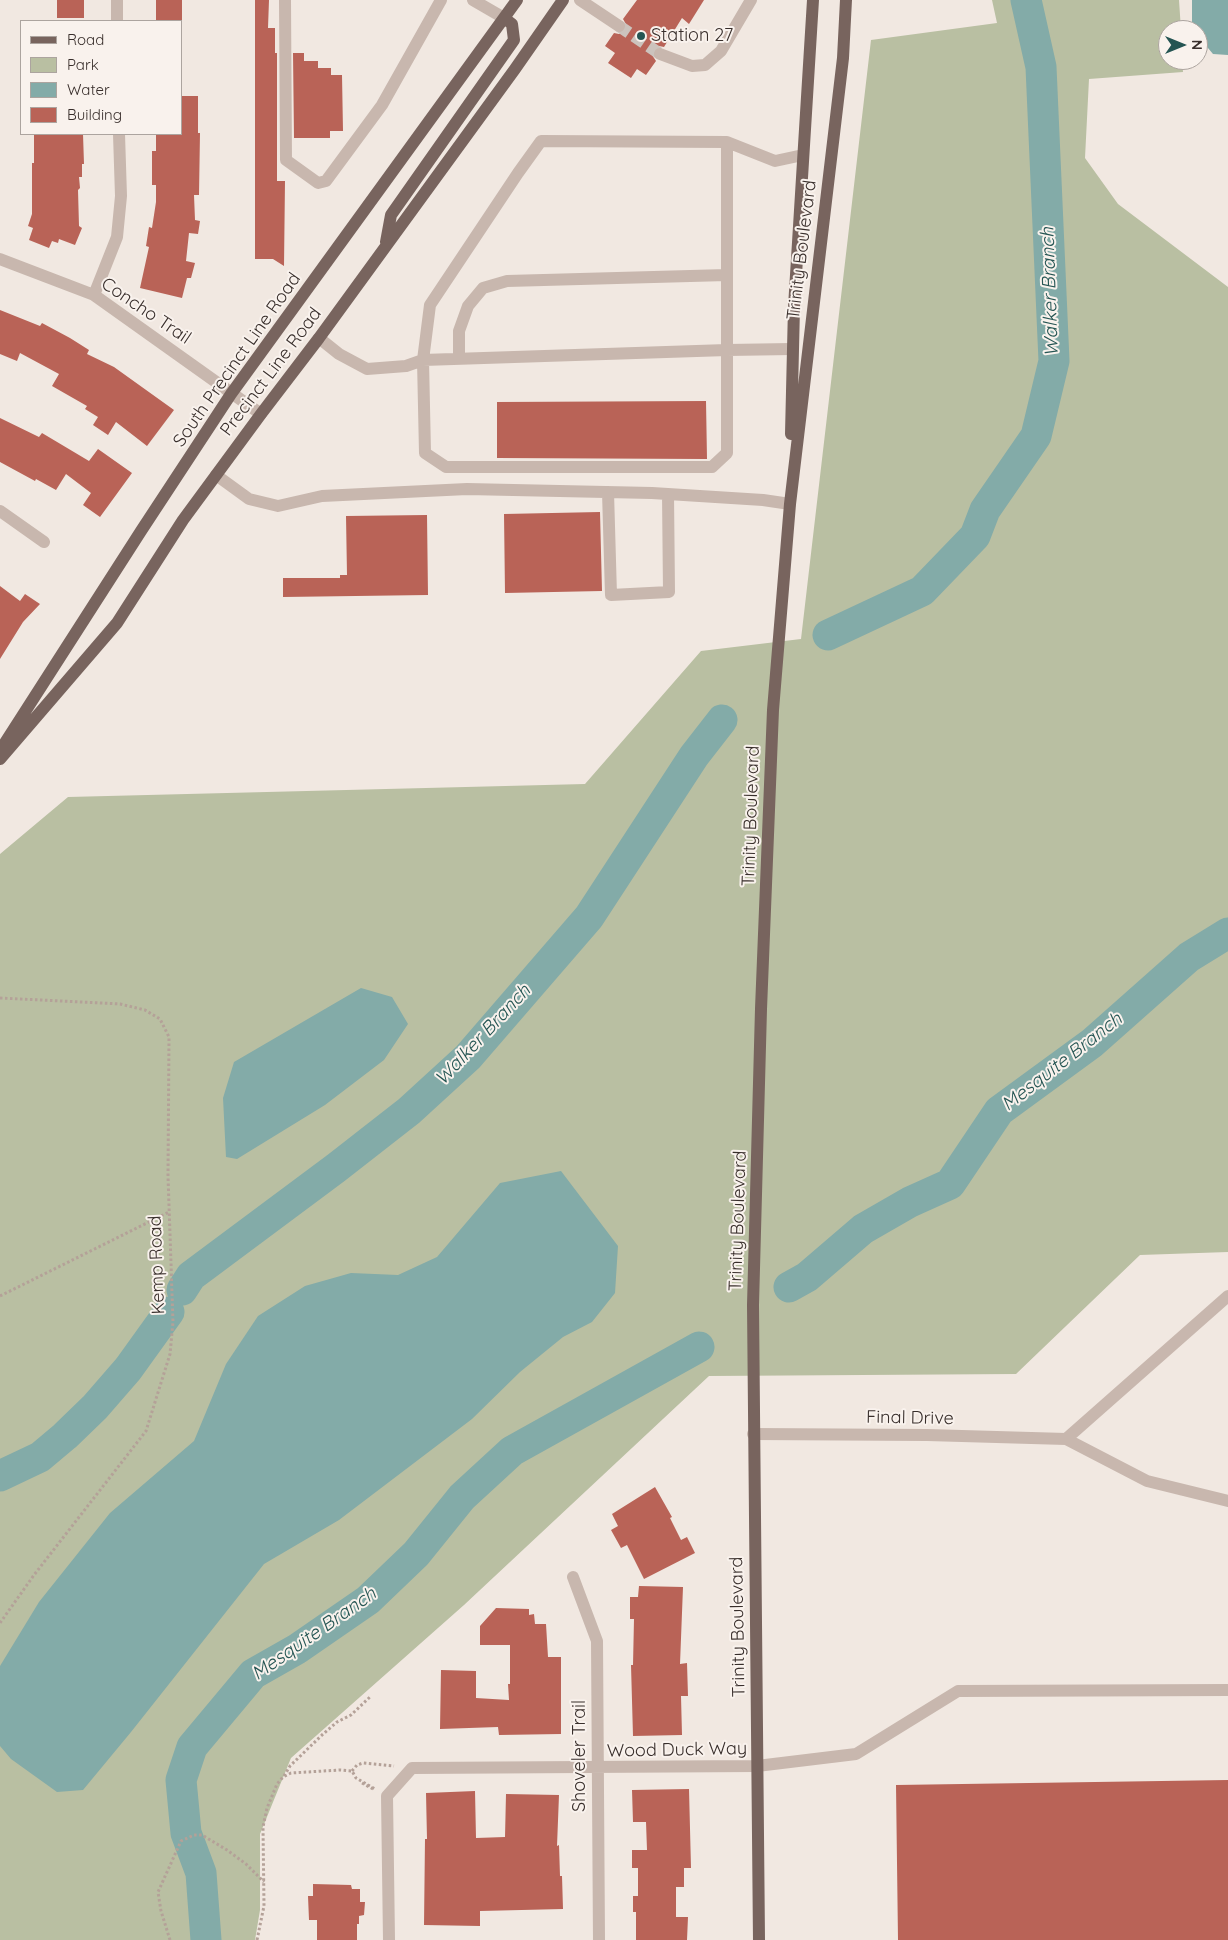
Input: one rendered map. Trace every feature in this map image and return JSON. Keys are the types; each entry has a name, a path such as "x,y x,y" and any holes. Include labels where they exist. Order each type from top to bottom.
{"main road":[{"name":"South Precinct Line Road","path":"0,750 231,394 517,0"},
{"name":"Precinct Line Road","path":"0,759 117,622 216,475 319,338 563,0"},
{"name":"Trinity Boulevard","path":"790,504 792,349 813,0"},
{"name":"Trinity Boulevard","path":"759,1940 753,1434 754,1285 761,1009 772,730 790,504 843,58 846,0"},
{"path":"385,247 391,215 514,40 512,24 504,18"}],"street":[{"path":"117,0 117,20"},
{"path":"285,0 286,160 318,183 326,181 382,105 441,0"},
{"path":"473,0 504,18"},
{"path":"580,0 619,26"},
{"path":"660,54 692,66 705,65 721,51 751,0"},
{"path":"94,295 117,237 121,196 119,135"},
{"path":"727,142 727,454 712,467 446,467 425,452 423,360 430,305 541,141 727,142 775,161 803,155"},
{"name":"Concho Trail","path":"0,259 94,295 261,414"},
{"path":"459,359 459,331 468,306 483,288 507,281 727,275"},
{"path":"319,338 339,354 367,369 406,366 423,360 792,349"},
{"path":"216,475 249,499 278,506 322,496 468,489 668,494 763,500 790,504"},
{"path":"608,492 611,595 669,592 668,494"},
{"path":"0,511 44,542"},
{"path":"1228,1296 1066,1439 1147,1480 1228,1501"},
{"name":"Final Drive","path":"753,1434 927,1435 1066,1439"},
{"name":"Shoveler Trail","path":"573,1577 597,1641 599,1940"},
{"name":"Wood Duck Way","path":"412,1768 757,1766 856,1754 958,1691 1228,1690"},
{"path":"389,1940 387,1796 412,1768"}],"path":[{"name":"Kemp Road","path":"0,998 120,1004 145,1010 160,1019 169,1037 169,1212 173,1322 170,1354 146,1431 34,1575 0,1623"},
{"path":"0,1296 169,1212"},
{"path":"257,1940 264,1906 263,1827 267,1808 277,1784 290,1766 322,1735 337,1722 351,1715 371,1696"},
{"path":"352,1771 357,1765 363,1763 412,1768"},
{"path":"283,1777 291,1772 352,1771"},
{"path":"352,1771 356,1778 387,1796"},
{"path":"362,1783 387,1796"},
{"path":"170,1940 161,1911 158,1892 181,1841 194,1835 202,1835 215,1841 246,1864 264,1882"}],"green space":[{"path":"992,0 1179,0 1180,20 1158,20 1158,70 1183,70 1183,72 1089,79 1085,158 1118,204 1228,287 1228,1252 1140,1255 1016,1374 709,1376 464,1605 291,1758 260,1834 260,1910 255,1940 0,1940 0,854 68,797 585,784 701,651 801,639 871,40 997,23"}],"water":[{"path":"1192,0 1228,0 1228,55 1213,54 1208,48 1208,20 1192,20"},
{"path":"361,988 392,997 408,1024 384,1060 325,1105 237,1159 226,1157 223,1098 234,1062"},
{"path":"561,1171 618,1246 615,1293 592,1322 563,1337 520,1372 472,1419 339,1520 264,1564 83,1790 57,1792 11,1759 0,1746 0,1666 39,1602 110,1513 194,1441 226,1364 258,1316 305,1286 351,1273 398,1275 437,1257 500,1183"}],"building":[{"path":"57,0 84,0 84,18 57,18"},
{"path":"156,0 182,0 182,20 156,20"},
{"path":"255,0 269,0 268,28 275,28 275,53 277,53 277,181 285,181 284,266 273,259 255,259"},
{"name":"Station 27","path":"637,0 704,0 689,24 682,18 664,47 654,48 652,55 656,61 646,75 637,69 631,78 608,63 615,53 605,46 614,33 619,34 625,31 627,26 623,19"},
{"path":"293,53 304,53 304,61 318,61 318,68 331,68 331,75 342,75 343,131 330,131 330,138 294,138"},
{"path":"182,96 198,96 198,133 200,133 199,195 194,195 195,220 200,221 198,234 189,233 186,261 195,263 191,278 187,278 182,298 140,288 149,247 146,246 149,227 152,228 156,202 156,185 152,185 152,151 156,151 156,135 182,135"},
{"path":"34,135 83,135 84,164 82,164 82,177 79,177 80,188 78,190 79,226 82,228 75,245 59,239 58,243 52,241 49,248 29,240 33,228 28,226 32,214 32,163 34,163"},
{"path":"0,310 40,326 42,323 70,338 89,350 87,354 114,367 174,410 147,446 116,422 108,435 93,425 98,417 85,409 87,406 52,386 59,374 20,353 17,361 0,354"},
{"path":"706,401 707,459 497,458 497,402"},
{"path":"0,418 39,437 42,433 89,461 98,449 132,473 100,517 83,505 91,493 66,474 56,490 0,462"},
{"path":"600,512 602,591 505,593 504,514"},
{"path":"427,515 428,595 283,597 283,578 340,578 340,575 347,575 346,516"},
{"path":"0,586 20,601 25,594 40,604 23,622 0,659"},
{"path":"655,1487 672,1517 670,1518 681,1540 687,1537 695,1553 644,1579 627,1545 621,1548 611,1530 618,1526 612,1514"},
{"path":"639,1586 683,1587 680,1664 687,1663 688,1696 681,1696 682,1735 633,1736 631,1665 633,1665 634,1619 630,1619 630,1597 638,1597"},
{"path":"496,1608 529,1609 529,1615 534,1614 535,1624 546,1624 548,1657 561,1657 561,1734 499,1735 498,1727 440,1729 441,1670 476,1671 476,1698 509,1700 510,1645 480,1645 480,1626"},
{"path":"1228,1780 1228,1940 898,1940 896,1785"},
{"path":"689,1789 691,1868 684,1868 684,1887 676,1887 676,1917 688,1917 687,1940 636,1940 636,1912 633,1912 633,1896 638,1896 638,1868 632,1868 632,1850 647,1850 646,1822 633,1822 632,1790"},
{"path":"475,1791 476,1838 505,1837 506,1794 559,1795 557,1846 559,1845 563,1909 480,1911 480,1926 424,1925 425,1839 427,1839 426,1793"},
{"path":"313,1884 351,1885 352,1889 360,1889 360,1902 365,1902 364,1915 359,1916 359,1924 357,1924 357,1940 317,1940 317,1920 309,1920 308,1896 313,1896"}],"waterway":[{"name":"Walker Branch","path":"828,635 922,591 975,536 985,510 1036,436 1054,361 1041,67 1026,0"},
{"name":"Walker Branch","path":"182,1290 191,1276 409,1111 468,1057 589,917 694,756 722,720"},
{"name":"Mesquite Branch","path":"789,1287 807,1277 863,1229 910,1202 950,1184 999,1111 1092,1043 1189,957 1228,933"},
{"name":"Walker Branch","path":"0,1476 40,1457 95,1407 128,1369 169,1312"},
{"name":"Mesquite Branch","path":"206,1940 201,1873 186,1833 181,1780 192,1747 253,1674 297,1649 368,1600 416,1554 462,1497 512,1451 699,1347"}],"tunnel":[{"path":"619,26 660,54"}],"place":[{"name":"Station 27","path":"641,36"}]}
